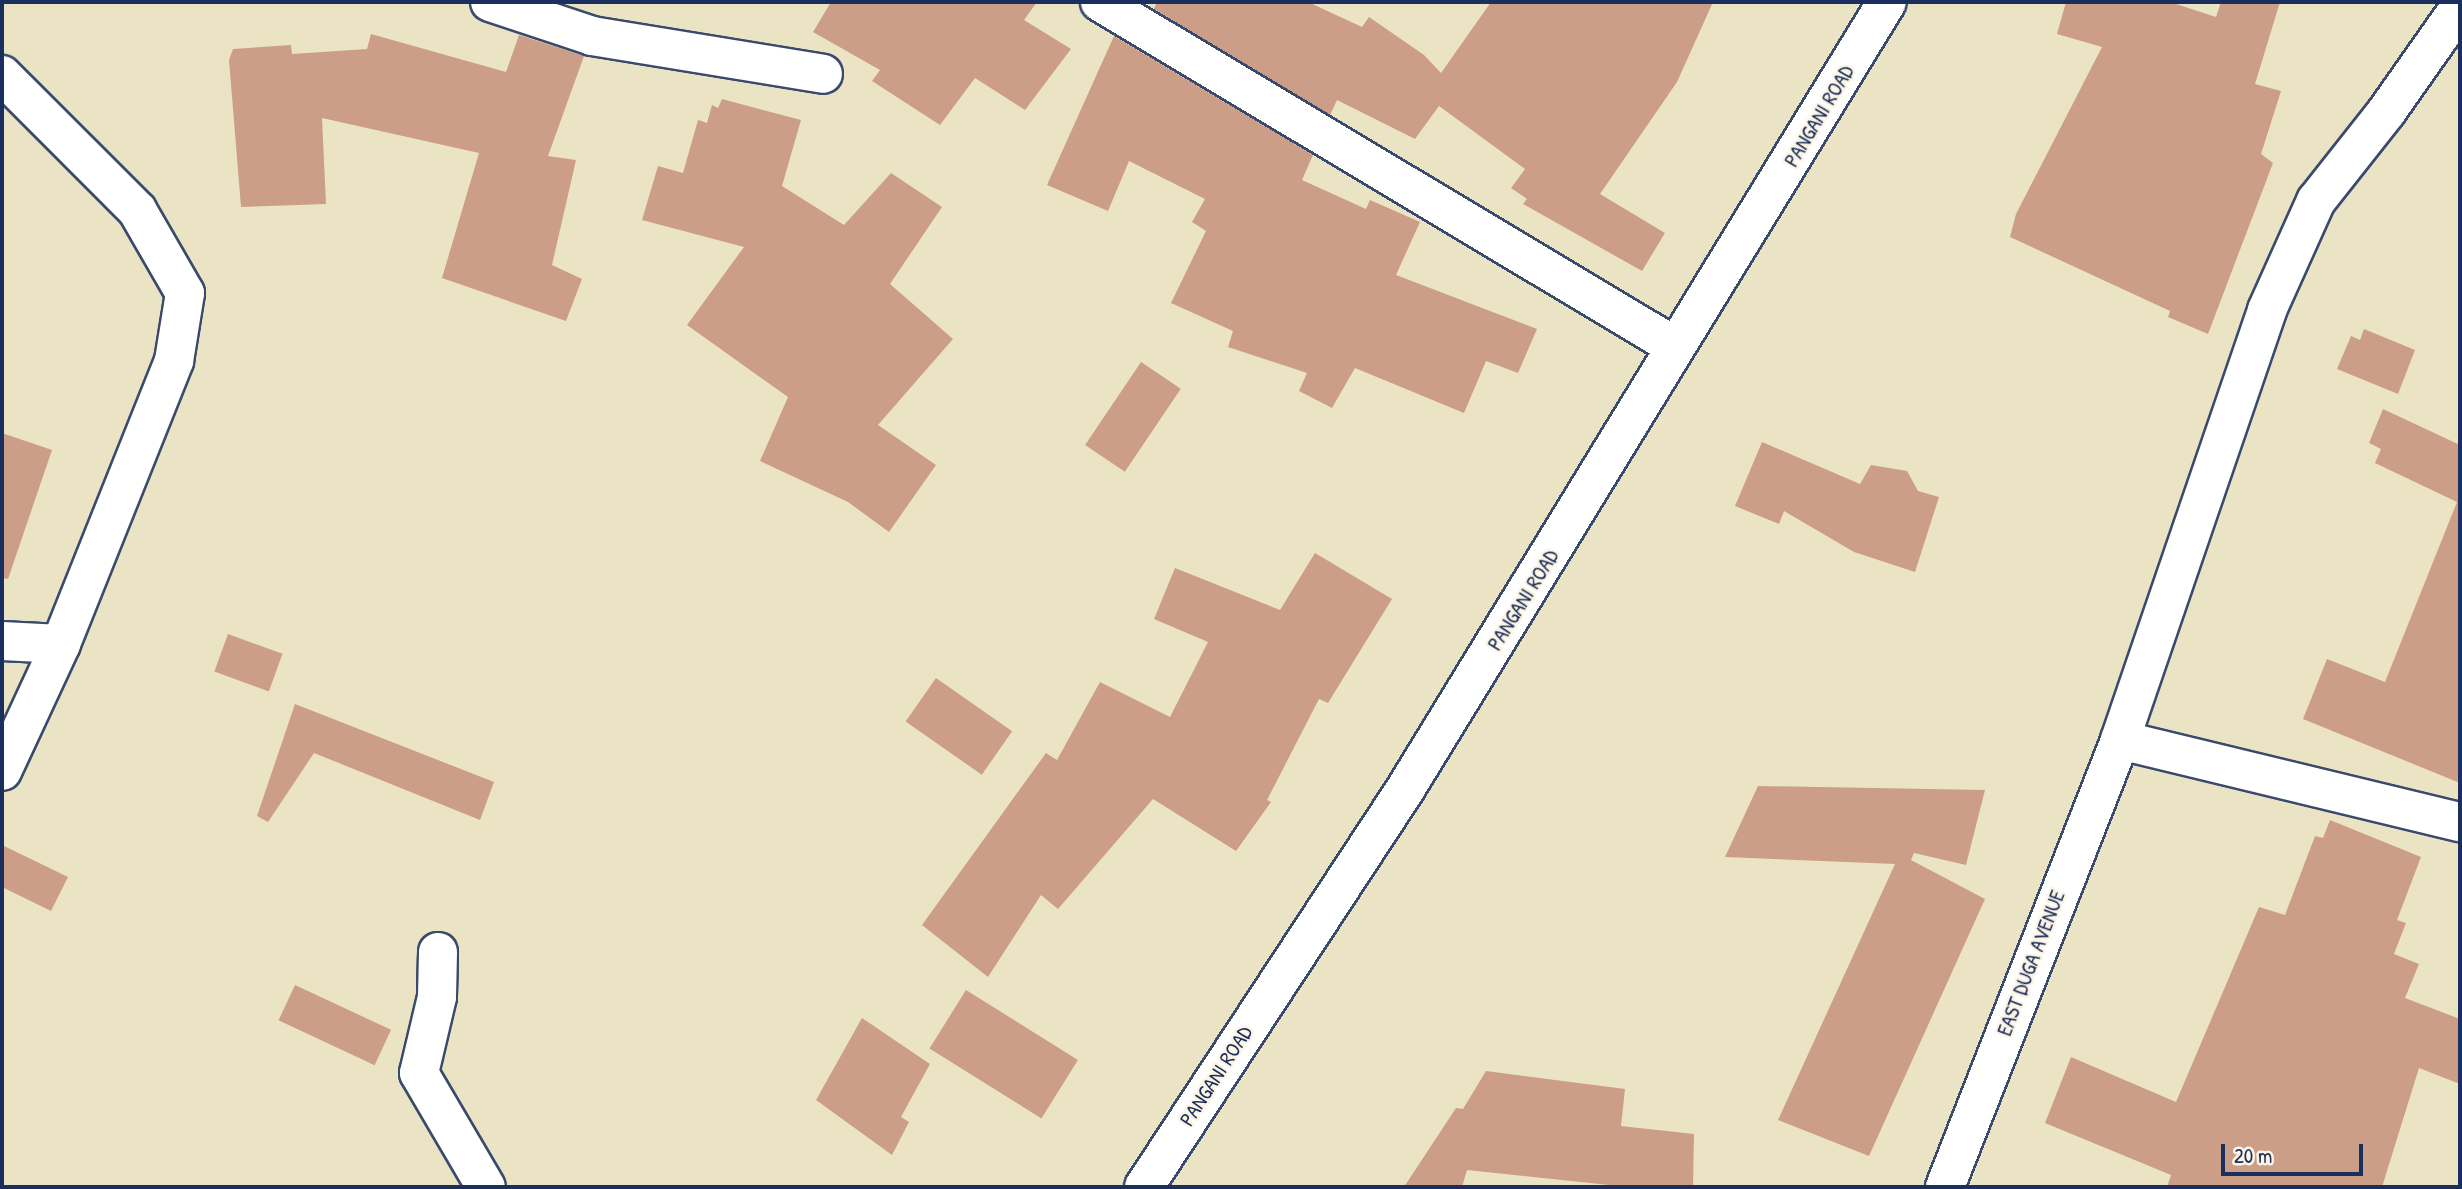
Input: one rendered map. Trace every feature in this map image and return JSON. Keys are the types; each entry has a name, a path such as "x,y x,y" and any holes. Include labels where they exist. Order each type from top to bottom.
{"street":[{"path":"490,2 592,36 822,74"},
{"path":"1100,2 1674,346"},
{"name":"PANGANI ROAD","path":"1144,1187 1406,788 1589,495 1674,346 1777,188 1887,2"},
{"name":"EAST DUGA AVENUE","path":"1945,1187 2120,740 2267,310 2316,201 2387,111 2460,7"},
{"path":"2,75 137,210 185,293 174,361 61,644 2,771"},
{"path":"2,641 61,644"},
{"path":"2120,740 2460,822"},
{"path":"438,952 437,997 419,1073 486,1187"}],"building":[{"path":"831,2 1037,2 1024,20 1071,49 1025,110 975,78 940,125 872,81 880,70 813,32"},
{"path":"1157,2 1308,2 1362,27 1369,17 1424,55 1441,73 1491,2 1713,2 1677,82 1600,194 1665,233 1642,271 1523,204 1527,199 1511,188 1525,169 1439,106 1415,139 1337,100 1330,115 1154,9"},
{"path":"2066,2 2170,2 2216,17 2221,2 2280,2 2255,84 2281,91 2261,154 2273,163 2208,334 2168,317 2170,311 2010,237 2016,214 2102,47 2057,34"},
{"path":"371,34 506,72 519,35 584,56 548,156 576,160 552,265 582,279 566,321 442,278 479,153 322,118 326,204 241,207 229,60 233,49 291,45 292,54 367,49"},
{"path":"1114,36 1313,155 1302,180 1366,209 1370,200 1420,222 1396,275 1537,329 1518,373 1486,361 1464,413 1355,368 1332,408 1299,391 1307,373 1228,347 1233,331 1171,303 1206,231 1192,222 1205,199 1129,161 1108,211 1047,185"},
{"path":"722,99 801,120 782,186 844,225 891,173 942,207 890,284 953,339 878,425 936,465 889,532 848,502 760,461 788,397 687,325 744,247 642,220 658,166 683,173 698,120 707,123 712,105 718,108"},
{"path":"2364,329 2415,350 2398,394 2337,369 2351,336 2360,340"},
{"path":"1141,362 1181,389 1125,472 1085,445"},
{"path":"2383,409 2460,445 2460,783 2303,719 2327,659 2385,682 2457,502 2375,463 2381,449 2369,443"},
{"path":"2,433 52,450 8,579 2,578"},
{"path":"1762,442 1860,484 1871,465 1907,471 1918,491 1939,497 1915,572 1854,552 1784,511 1779,524 1735,506"},
{"path":"1315,553 1392,599 1328,703 1319,699 1267,800 1271,802 1236,851 1153,799 1058,909 1041,895 988,977 922,925 1046,753 1057,760 1100,682 1170,717 1208,642 1154,619 1175,568 1280,610"},
{"path":"228,634 283,654 269,691 214,672"},
{"path":"936,678 1012,731 982,775 906,721"},
{"path":"295,704 494,782 480,820 314,753 268,822 257,816"},
{"path":"1758,786 1985,790 1966,865 1914,853 1911,860 1985,899 1869,1156 1778,1120 1895,864 1725,857"},
{"path":"2330,820 2421,857 2397,920 2406,923 2394,954 2419,964 2405,998 2460,1019 2460,1084 2419,1068 2382,1187 2167,1187 2171,1175 2045,1123 2071,1057 2176,1102 2259,907 2285,915 2315,836 2323,838"},
{"path":"2,845 68,877 51,911 2,887"},
{"path":"295,985 391,1030 375,1065 279,1020"},
{"path":"966,990 1078,1060 1041,1118 929,1049"},
{"path":"862,1018 930,1064 901,1117 909,1122 892,1155 816,1100"},
{"path":"1486,1071 1625,1089 1621,1126 1694,1134 1693,1187 1628,1187 1467,1170 1462,1187 1404,1187 1456,1108 1463,1109"}]}
